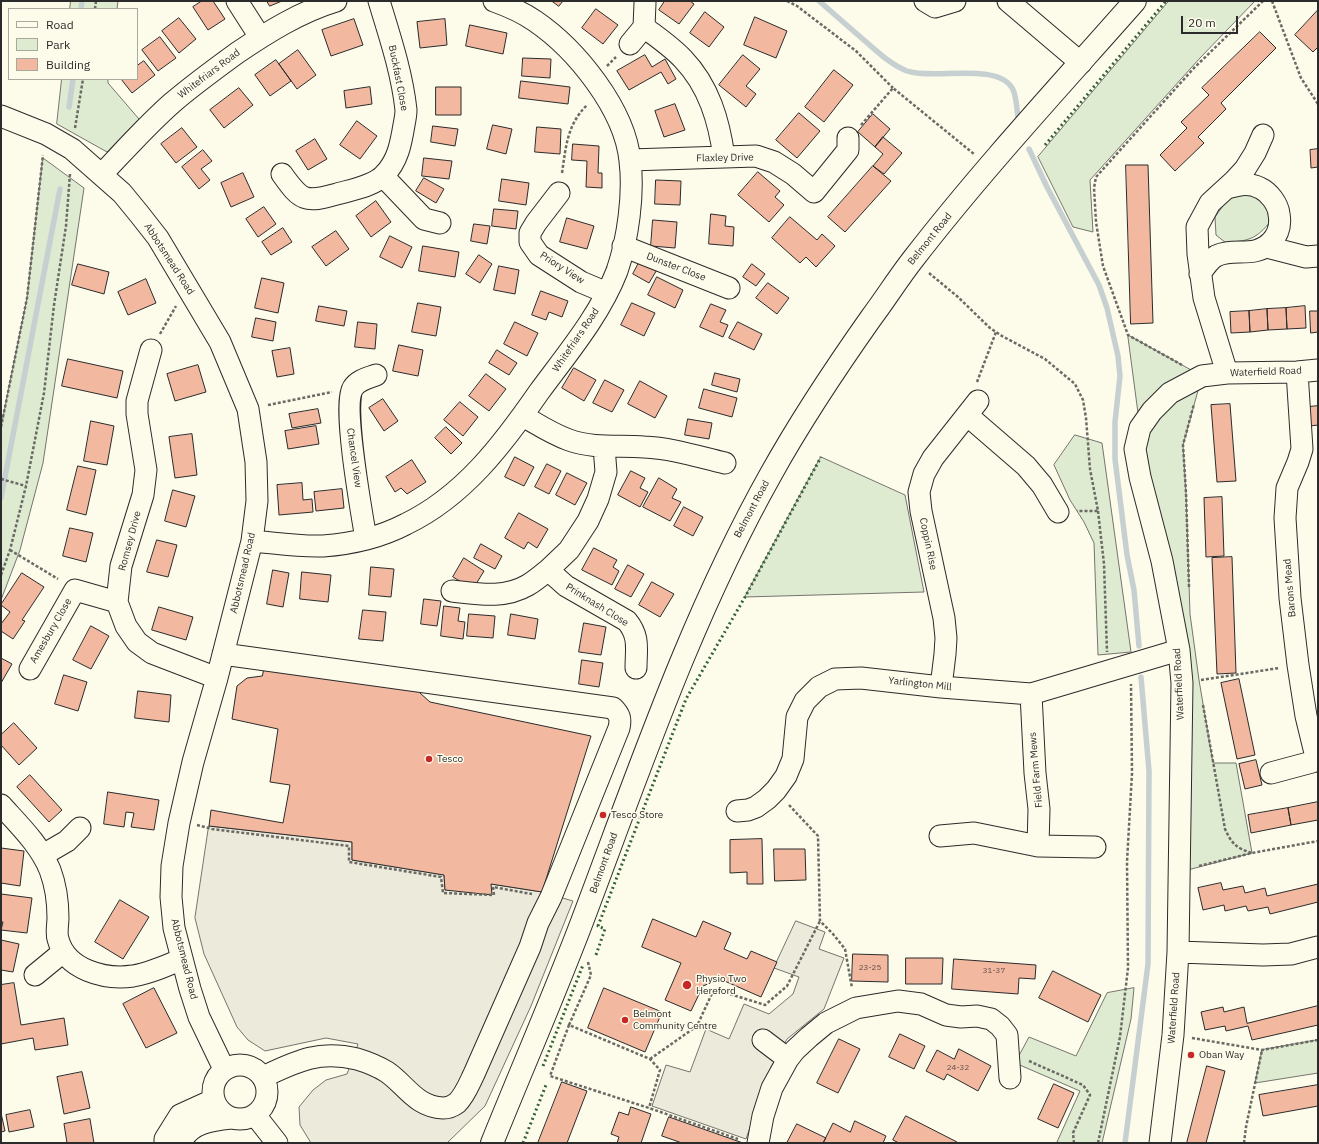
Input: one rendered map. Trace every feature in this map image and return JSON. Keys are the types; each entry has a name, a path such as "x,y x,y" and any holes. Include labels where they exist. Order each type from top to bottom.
{"highway":[{"name":"Belmont Road","path":"492,1143 543,1022 579,930 665,699 700,616 735,542 771,474 821,390 913,260 990,166 1135,1"},
{"name":"Belmont Road","path":"482,1143 510,1098"}],"street":[{"path":"238,1 260,37"},
{"name":"Whitefriars Road","path":"102,174 171,104 206,75 260,37 302,14 336,1"},
{"name":"Buckfast Close","path":"282,174 293,190 304,198 319,199 364,186 383,176 393,164 400,147 406,112 397,61 379,1"},
{"path":"924,1 935,7 955,1"},
{"path":"1008,1 1080,63"},
{"name":"Whitefriars Road","path":"252,541 321,546 344,544 366,539 405,525 436,508 467,482 492,456 589,322 607,293 617,270 624,246 631,204 630,160 624,137 617,117 598,85 575,57 556,38 535,21 506,3"},
{"path":"630,44 644,27 645,3"},
{"path":"644,27 682,58 698,77 710,102 720,131 724,157"},
{"name":"Abbotsmead Road","path":"1,116 46,134 72,149 122,193 158,238 220,342 248,409 256,462 257,500 252,541 217,678 193,762 179,820 172,866 171,897 174,928 190,989 200,1017 224,1069"},
{"path":"1227,373 1204,298 1200,274 1197,227 1210,203 1245,169 1255,153 1263,135"},
{"name":"Flaxley Drive","path":"630,160 756,156 774,162 793,174 814,192 848,150 848,138"},
{"path":"383,176 424,219 440,223"},
{"path":"1200,274 1206,264 1216,256 1228,253 1257,251 1267,246 1275,238 1280,226 1279,211 1271,197 1261,188 1248,184 1227,188"},
{"name":"Priory View","path":"559,193 530,233 530,242 539,255 581,282 607,293"},
{"name":"Dunster Close","path":"624,246 729,288"},
{"path":"1267,246 1306,256 1318,256"},
{"name":"Romsey Drive","path":"151,350 138,401 137,414 146,470 143,495 121,566 117,602 126,626 137,642 152,653 217,678"},
{"name":"Waterfield Road","path":"1160,1143 1174,1035 1178,952 1182,683 1179,650 1162,561 1140,477 1135,449 1140,428 1152,411 1170,393 1202,376 1227,373 1297,372 1318,370"},
{"name":"Barons Mead","path":"1271,773 1312,762 1316,757 1306,716 1298,665 1290,598 1284,518 1287,488 1302,449 1297,372"},
{"name":"Chancel View","path":"363,381 349,398 350,428 366,539"},
{"path":"973,408 1042,485 1058,512"},
{"name":"Coppin Rise","path":"941,686 946,638 944,618 921,511 919,492 924,474 933,458 973,408"},
{"path":"522,416 569,440 588,445 604,447 645,446 726,463"},
{"path":"452,591 489,596 506,594 527,585 548,570 569,550 588,521 598,499 606,472 604,447"},
{"name":"Prinknash Close","path":"548,570 566,586 627,621 634,630 637,641 636,668"},
{"name":"Amesbury Close","path":"30,669 75,590 117,602"},
{"name":"Yarlington Mill","path":"737,811 748,810 756,807 776,790 786,776 793,759 797,717 805,701 819,687 835,679 861,678 1031,694 1179,650"},
{"path":"223,654 613,708 618,713 621,720 616,736 551,897 538,923 530,947 474,1074 465,1092 456,1104 446,1108 429,1106 408,1092 388,1073 368,1063 335,1056 317,1056 299,1061 263,1077"},
{"name":"Field Farm Mews","path":"1031,694 1035,773 1039,809 1038,846"},
{"path":"1,805 21,826 43,855 56,891 58,938 63,952 77,965 93,972 116,977 134,976 153,971 182,959"},
{"path":"43,855 67,841 80,828"},
{"path":"940,836 974,833 1038,846 1095,847"},
{"path":"1178,952 1263,956 1291,954 1318,947"},
{"path":"35,975 63,952"},
{"path":"750,1142 763,1116 772,1088 795,1050 826,1023 856,1008 898,1001 921,1004 946,1015 961,1017 977,1016 991,1019 1000,1026 1007,1035 1010,1078"},
{"path":"763,1040 788,1060"},
{"path":"245,1065 257,1070 263,1077 267,1089 266,1101 262,1109 255,1115 240,1120 223,1114 217,1108 213,1100 212,1091 218,1075 224,1069 232,1066 245,1065"},
{"path":"185,1133 213,1100"},
{"path":"255,1115 277,1143"},
{"path":"165,1143 165,1139 185,1133 192,1128 209,1121 231,1118"},
{"path":"152,1143 153,1138 163,1125 185,1133"}],"path":[{"path":"787,1 797,6 856,51 893,88 990,166"},
{"path":"1189,592 1183,445 1202,376 1128,335 1103,266 1096,222 1094,188 1096,178 1194,68 1263,1"},
{"path":"1272,1 1301,78 1318,104"},
{"path":"559,193 566,142 570,128 598,85 630,44"},
{"path":"1,575 10,550 26,486 44,393 54,305 66,226 72,149 82,80"},
{"path":"848,138 893,88"},
{"path":"1,427 27,298 46,134"},
{"path":"913,260 996,332 1045,358 1075,384 1083,400 1090,469 1098,511 1104,564 1108,670"},
{"path":"151,350 172,312 188,288"},
{"path":"973,408 974,389 996,332"},
{"path":"248,409 363,381"},
{"path":"1,479 26,486"},
{"path":"1058,512 1098,511"},
{"path":"10,550 75,590"},
{"path":"1098,1143 1120,1037 1128,968 1127,862 1132,773 1130,664"},
{"path":"1182,683 1298,665"},
{"path":"1203,703 1225,829 1230,841 1239,849 1252,853"},
{"path":"650,1059 697,1026 714,989 765,1005 787,986 820,921 818,836 776,790"},
{"path":"179,820 212,829 349,846 349,862 441,877 443,893 494,896 493,887 551,897"},
{"path":"1180,872 1252,853 1318,841"},
{"path":"820,921 845,949 856,1008"},
{"path":"587,955 591,975 569,1025 550,1076 750,1142"},
{"path":"569,1025 650,1059 660,1070 649,1108"},
{"path":"1174,1035 1262,1050 1318,1040"},
{"path":"1244,1143 1262,1050"},
{"path":"1009,1052 1083,1086 1090,1095 1073,1133 1074,1143"}],"green space":[{"path":"71,1 118,1 117,8 70,8"},
{"path":"1169,1 1255,1 1200,58 1090,180 1093,232 1073,227 1038,157"},
{"path":"62,80 108,80 108,83 139,119 107,152 57,124"},
{"path":"43,158 84,188 43,463 20,550 1,600 1,427 27,298"},
{"path":"1240,192 1255,195 1269,209 1271,221 1261,232 1252,238 1226,243 1216,235 1215,217 1227,200"},
{"path":"1128,335 1202,376 1183,445 1190,614 1213,763 1236,763 1252,853 1180,872 1182,683 1140,428"},
{"path":"1075,435 1102,443 1131,652 1098,655 1094,543 1084,522 1070,500 1054,465"},
{"path":"821,457 905,495 924,592 745,597"},
{"path":"1134,988 1131,1019 1102,1143 1057,1142 1080,1091 1015,1063 1029,1037 1076,1056 1107,993"},
{"path":"1318,1040 1318,1073 1255,1083 1262,1050"}],"shaded area":[{"path":"209,826 352,842 352,860 444,875 445,890 491,884 542,892 573,901 531,1006 485,1106 447,1143 311,1143 300,1125 299,1107 313,1090 326,1080 347,1074 358,1044 326,1038 265,1051 248,1040 237,1027 204,954 195,918"},
{"path":"796,921 825,932 819,949 844,958 824,1009 787,1039 771,1067 746,1139 652,1106 666,1065 690,1072 706,1029 729,1039 744,1004 769,1014 793,994 799,977 774,968"}],"building":[{"path":"202,1 213,1 225,19 208,30 193,7"},
{"path":"267,1 282,1 270,6"},
{"path":"552,1 563,1 559,6"},
{"path":"665,1 690,1 694,4 679,24 659,10"},
{"path":"596,9 618,25 603,44 582,28"},
{"path":"1318,10 1318,47 1313,52 1295,35"},
{"path":"705,12 724,27 709,47 690,33"},
{"path":"755,17 787,31 776,58 744,45"},
{"path":"179,18 196,39 179,53 162,31"},
{"path":"354,19 363,45 331,56 322,30"},
{"path":"445,19 447,45 420,48 417,22"},
{"path":"470,25 507,33 503,54 466,46"},
{"path":"1260,32 1276,48 1221,103 1226,109 1198,137 1204,143 1175,171 1160,155 1187,128 1181,122 1209,95 1202,88"},
{"path":"160,37 176,58 158,71 142,50"},
{"path":"298,50 316,75 297,89 279,64"},
{"path":"645,55 652,67 665,59 676,79 668,84 661,72 629,90 617,71"},
{"path":"743,55 760,69 746,86 756,94 746,107 719,85"},
{"path":"523,58 551,59 550,78 522,76"},
{"path":"276,60 291,81 270,96 255,75"},
{"path":"144,61 155,75 132,93 122,80 138,80 138,65"},
{"path":"834,70 853,85 824,122 805,107"},
{"path":"521,81 570,87 568,104 519,98"},
{"path":"370,87 372,104 346,108 344,91"},
{"path":"436,87 461,87 461,115 436,115"},
{"path":"239,88 253,105 224,128 210,110"},
{"path":"675,104 685,130 664,137 655,111"},
{"path":"799,113 820,131 797,158 776,140"},
{"path":"873,114 890,129 875,147 858,132"},
{"path":"357,121 377,136 360,159 340,145"},
{"path":"493,125 512,129 506,154 487,149"},
{"path":"433,126 458,129 455,146 431,142"},
{"path":"537,127 561,129 560,154 535,152"},
{"path":"182,128 197,147 176,163 161,144"},
{"path":"883,137 902,153 884,174 873,166 883,154 875,147"},
{"path":"315,139 327,159 308,170 296,151"},
{"path":"573,144 599,146 598,173 602,173 602,188 586,187 587,161 572,160"},
{"path":"1318,149 1318,167 1311,168 1310,150"},
{"path":"203,150 212,161 201,169 210,180 199,189 182,167"},
{"path":"424,158 452,161 449,179 422,176"},
{"path":"1126,165 1148,165 1153,323 1131,324"},
{"path":"873,166 891,181 845,232 828,217"},
{"path":"758,172 780,191 775,197 784,205 769,222 738,195"},
{"path":"243,173 254,197 231,207 221,183"},
{"path":"424,178 444,189 436,203 416,191"},
{"path":"502,179 529,183 526,205 499,201"},
{"path":"656,180 681,181 680,205 655,204"},
{"path":"376,201 391,222 371,237 356,216"},
{"path":"264,207 276,224 258,237 246,219"},
{"path":"494,209 518,211 516,229 492,226"},
{"path":"711,214 726,216 725,226 734,227 733,246 709,244"},
{"path":"790,217 817,240 822,234 835,246 816,267 806,257 800,263 772,238"},
{"path":"567,218 594,226 587,249 560,242"},
{"path":"653,220 677,222 675,248 651,246"},
{"path":"474,224 490,226 487,244 471,241"},
{"path":"283,228 292,242 271,255 262,242"},
{"path":"336,231 349,249 326,266 312,247"},
{"path":"390,236 412,247 402,268 380,257"},
{"path":"423,246 459,252 455,277 419,271"},
{"path":"479,255 492,264 480,283 466,274"},
{"path":"641,259 658,268 649,283 633,274"},
{"path":"78,264 109,272 104,294 72,285"},
{"path":"752,264 765,274 756,286 743,277"},
{"path":"499,266 519,270 515,294 494,290"},
{"path":"657,277 683,290 675,308 648,295"},
{"path":"262,278 284,283 278,313 255,308"},
{"path":"146,279 156,303 128,315 118,292"},
{"path":"768,283 789,298 777,314 756,298"},
{"path":"541,291 568,301 562,317 549,312 546,320 532,315"},
{"path":"418,303 441,307 436,336 412,332"},
{"path":"632,303 655,313 644,336 621,325"},
{"path":"711,304 726,310 720,322 728,325 723,337 700,327"},
{"path":"319,306 347,311 344,326 316,321"},
{"path":"1305,306 1306,328 1287,329 1286,308"},
{"path":"1286,308 1287,329 1268,330 1267,309"},
{"path":"1267,309 1268,330 1250,332 1249,311"},
{"path":"1249,311 1250,332 1231,333 1230,312"},
{"path":"1310,311 1318,311 1318,332 1311,333"},
{"path":"256,318 276,322 273,341 252,337"},
{"path":"358,322 377,324 375,349 355,347"},
{"path":"515,322 538,333 527,356 504,344"},
{"path":"738,322 762,334 754,350 729,338"},
{"path":"399,345 423,350 418,376 393,371"},
{"path":"290,348 294,374 277,377 272,351"},
{"path":"497,350 517,363 509,375 489,363"},
{"path":"68,359 123,371 117,398 62,386"},
{"path":"198,365 206,392 175,401 167,374"},
{"path":"574,368 596,380 584,401 562,388"},
{"path":"715,373 740,379 737,392 712,385"},
{"path":"486,374 506,389 489,411 469,396"},
{"path":"605,380 624,390 612,412 593,403"},
{"path":"640,381 667,396 655,418 628,404"},
{"path":"704,389 737,398 732,417 699,408"},
{"path":"383,399 398,421 384,431 369,408"},
{"path":"460,402 478,417 463,436 444,420"},
{"path":"1230,404 1236,481 1217,482 1211,405"},
{"path":"1318,406 1318,425 1310,426 1309,407"},
{"path":"318,409 321,423 292,428 289,414"},
{"path":"688,419 712,423 709,439 685,435"},
{"path":"91,421 114,426 107,465 84,461"},
{"path":"316,426 319,444 288,449 285,431"},
{"path":"446,427 462,443 451,454 435,438"},
{"path":"192,434 197,475 175,478 169,437"},
{"path":"515,457 534,467 524,486 505,477"},
{"path":"412,460 426,482 407,494 401,488 395,492 386,477"},
{"path":"547,464 561,471 549,494 535,487"},
{"path":"78,466 96,470 86,515 67,510"},
{"path":"631,471 645,478 640,488 648,492 640,507 618,495"},
{"path":"567,473 587,483 575,505 556,495"},
{"path":"659,478 677,489 672,498 681,502 670,521 643,507"},
{"path":"302,483 303,500 312,499 313,512 279,515 277,485"},
{"path":"342,489 344,508 316,511 314,492"},
{"path":"173,490 195,496 186,527 165,521"},
{"path":"1222,497 1224,556 1206,557 1204,498"},
{"path":"684,507 703,517 693,536 674,526"},
{"path":"519,513 548,529 537,548 528,542 524,549 505,538"},
{"path":"70,528 93,533 86,562 63,556"},
{"path":"157,540 177,545 168,577 147,572"},
{"path":"481,544 502,556 495,569 474,558"},
{"path":"594,548 617,560 613,567 619,571 612,585 582,570"},
{"path":"1232,557 1236,673 1217,674 1212,558"},
{"path":"464,558 484,571 473,589 453,577"},
{"path":"628,565 644,574 631,597 615,589"},
{"path":"371,567 394,569 391,597 369,595"},
{"path":"273,570 289,573 283,607 267,604"},
{"path":"302,572 331,575 328,602 300,599"},
{"path":"22,573 44,587 22,620 25,621 13,639 1,631 1,624 10,612 1,605"},
{"path":"652,582 674,594 660,617 639,605"},
{"path":"424,599 441,601 437,626 421,624"},
{"path":"444,606 460,608 458,621 465,622 463,639 441,636"},
{"path":"159,607 193,617 186,640 152,630"},
{"path":"363,610 386,612 383,641 359,639"},
{"path":"469,614 495,616 493,638 467,636"},
{"path":"511,614 538,619 535,639 508,635"},
{"path":"584,623 606,627 601,655 579,652"},
{"path":"91,626 109,636 91,669 73,660"},
{"path":"1,658 12,664 1,683"},
{"path":"582,660 603,663 599,687 579,684"},
{"name":"Tesco","path":"265,665 420,686 420,693 430,702 591,736 542,892 491,884 492,895 445,890 444,875 352,860 352,842 209,826 211,810 283,823 290,785 270,782 278,729 232,719 237,686 247,678 262,676"},
{"path":"64,675 87,682 78,711 55,704"},
{"path":"1239,679 1255,755 1237,759 1221,683"},
{"path":"138,691 171,695 169,722 135,718"},
{"path":"14,723 37,748 19,765 1,745 1,735"},
{"path":"1256,760 1262,785 1245,789 1239,764"},
{"path":"30,775 62,810 49,822 17,787"},
{"path":"108,792 159,800 154,830 131,827 134,813 126,812 124,827 104,824"},
{"path":"1318,802 1318,820 1291,825 1288,808"},
{"path":"1288,808 1291,825 1251,833 1248,815"},
{"path":"762,839 763,884 747,884 747,872 730,873 730,840"},
{"path":"1,848 24,851 20,886 1,883"},
{"path":"774,849 805,849 806,880 775,881"},
{"path":"1221,883 1223,890 1243,886 1245,893 1265,888 1267,896 1318,884 1318,902 1270,914 1268,907 1248,911 1246,906 1225,911 1224,905 1203,910 1198,888"},
{"path":"1,894 32,898 27,933 1,930 3,922 1,922"},
{"path":"120,900 149,917 123,959 95,942"},
{"path":"653,919 696,937 703,921 731,933 724,949 747,959 751,951 777,962 761,997 720,979 703,986 691,1011 665,1000 681,963 642,947"},
{"path":"1,940 19,944 13,972 1,970"},
{"path":"853,954 888,955 888,982 852,981"},
{"path":"906,958 943,958 942,984 906,984"},
{"path":"954,959 1036,965 1035,979 1019,978 1018,994 952,989"},
{"path":"1053,971 1101,995 1088,1022 1039,998"},
{"path":"14,983 21,1025 64,1018 68,1045 35,1050 33,1038 1,1044 1,985"},
{"path":"154,988 177,1033 146,1048 123,1004"},
{"name":"Belmont Community Centre","path":"604,988 662,1012 645,1052 588,1028"},
{"path":"1318,1006 1318,1025 1252,1040 1248,1026 1226,1031 1225,1026 1205,1030 1201,1012 1223,1007 1224,1012 1244,1007 1247,1023"},
{"path":"900,1034 925,1046 914,1069 889,1057"},
{"path":"839,1039 860,1049 838,1093 817,1083"},
{"path":"959,1049 991,1066 978,1091 947,1074 944,1080 926,1071 937,1050 954,1059"},
{"path":"1207,1066 1225,1071 1206,1143 1187,1143"},
{"path":"82,1072 90,1108 64,1114 57,1077"},
{"path":"562,1082 587,1091 567,1143 538,1143"},
{"path":"1054,1084 1074,1093 1058,1128 1038,1119"},
{"path":"1318,1085 1318,1106 1263,1116 1259,1095"},
{"path":"631,1107 651,1114 641,1143 617,1143 619,1137 611,1134 619,1112 628,1115"},
{"path":"30,1110 34,1127 9,1132 6,1115"},
{"path":"1,1113 5,1131 1,1132"},
{"path":"906,1116 957,1142 899,1143 893,1140"},
{"path":"669,1117 743,1143 682,1143 662,1136"},
{"path":"90,1119 94,1143 67,1143 64,1124"},
{"path":"855,1121 886,1136 883,1143 823,1143 833,1123 850,1132"},
{"path":"797,1124 826,1138 823,1143 787,1143"}],"waterway":[{"path":"81,8 82,1"},
{"path":"819,1 885,58 907,71 932,74 979,74 993,76 1004,80 1013,90 1018,117"},
{"path":"69,107 73,80"},
{"path":"1029,149 1047,187 1099,285 1107,308 1118,356 1120,376 1115,422 1115,459 1127,555 1134,590 1139,646"},
{"path":"1,498 60,189"},
{"path":"1125,1143 1148,964 1149,771 1141,677"}],"hedge":[{"path":"1045,145 1166,1"},
{"path":"596,955 605,929 598,926 686,699 745,597 821,457"},
{"path":"543,1066 583,965"},
{"path":"523,1143 546,1085"}],"place":[{"name":"Tesco","path":"429,759"},
{"name":"Tesco Store","path":"603,815"},
{"name":"Physio Two Hereford","path":"687,985"},
{"name":"Belmont Community Centre","path":"625,1020"},
{"name":"Oban Way","path":"1191,1055"}]}
